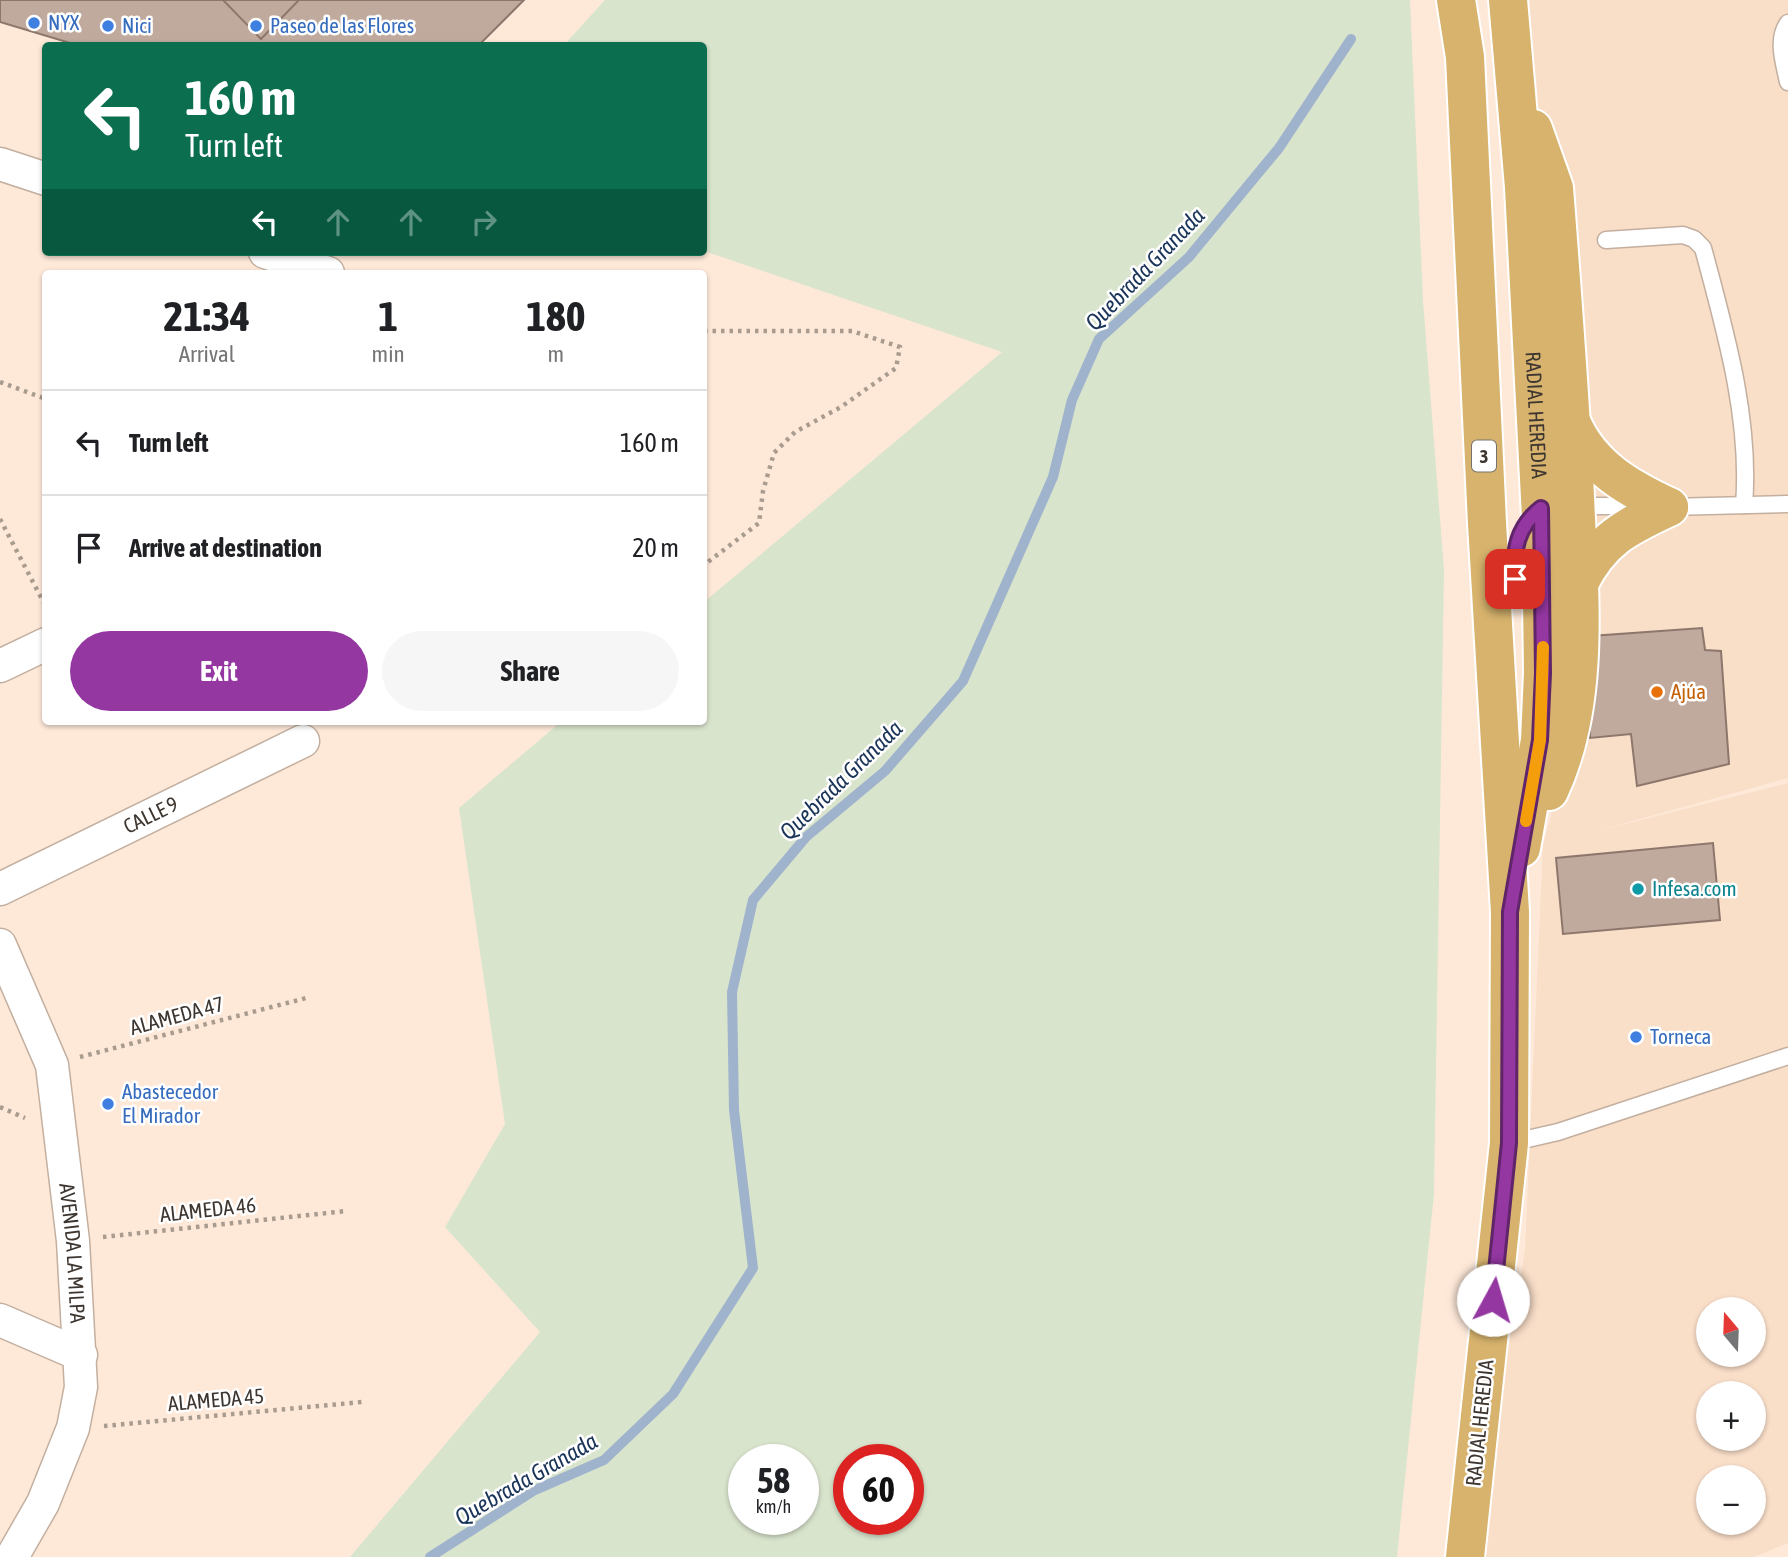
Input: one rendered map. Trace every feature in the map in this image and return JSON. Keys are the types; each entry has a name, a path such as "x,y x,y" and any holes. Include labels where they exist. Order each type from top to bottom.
{"main road":[{"name":"RADIAL HEREDIA","path":"1456,0 1465,57 1486,523 1514,858"},
{"name":"RADIAL HEREDIA","path":"1465,1557 1509,1143 1510,912 1514,858 1540,740 1543,673 1558,507 1508,0"},
{"path":"1514,858 1559,770 1571,728 1577,674 1579,583 1558,507 1571,423 1555,188 1516,80"},
{"path":"1478,323 1499,354 1511,483 1518,498 1558,507"},
{"path":"1571,423 1581,444 1596,462 1636,492 1669,506"},
{"path":"1579,583 1591,559 1606,542 1629,526 1669,506"}],"street":[{"path":"0,164 42,178"},
{"path":"277,256 319,270"},
{"path":"0,666 42,646"},
{"name":"CALLE 9","path":"0,889 303,741"},
{"name":"AVENIDA LA MILPA","path":"0,945 52,1065 74,1241 81,1355 81,1387 73,1428 43,1503 12,1557"},
{"path":"0,1320 81,1355"}],"lane":[{"path":"1788,23 1782,31 1781,51 1788,82"},
{"path":"1606,240 1683,235 1694,239 1703,248 1734,381 1746,459 1744,505"},
{"path":"1558,507 1788,503"},
{"path":"1509,1143 1558,1132 1788,1056"}],"path":[{"path":"707,331 852,331 900,347 896,368 841,407 795,432 774,453 759,523 707,563"},
{"path":"0,382 42,398"},
{"path":"0,519 42,599"},
{"name":"ALAMEDA 47","path":"52,1065 310,997"},
{"name":"ALAMEDA 46","path":"74,1241 346,1211"},
{"name":"ALAMEDA 45","path":"73,1428 362,1402"}],"shaded area":[{"path":"1526,0 1788,0 1788,778 1593,832 1788,783 1788,1543 1754,1557 1474,1557 1525,1250 1543,845 1566,761"}],"green space":[{"path":"605,0 1410,0 1423,300 1444,570 1434,1194 1397,1557 350,1557 540,1332 445,1227 505,1124 459,808 557,725 707,725 707,599 1002,352 707,252 707,42 567,42"}],"building":[{"name":"Paseo de las Flores","path":"0,0 524,0 482,42 67,42 0,22"},
{"path":"223,0 299,0 261,39"},
{"name":"Ajúa","path":"1702,628 1705,650 1721,651 1729,764 1637,786 1631,734 1590,738 1591,636"},
{"name":"Infesa.com","path":"1713,843 1720,920 1563,934 1556,858"}],"waterway":[{"name":"Quebrada Granada","path":"430,1557 533,1491 604,1460 673,1394 753,1268 734,1110 732,992 753,900 806,837 885,771 963,681 1053,477 1072,400 1099,339 1189,257 1279,148 1351,39"}],"slow traffic":[{"path":"1526,821 1540,740 1543,647"}],"place":[{"name":"NYX","path":"34,23"},
{"name":"Nici","path":"108,26"},
{"name":"Paseo de las Flores","path":"256,26"},
{"name":"Ajúa","path":"1657,692"},
{"name":"Infesa.com","path":"1638,889"},
{"name":"Torneca","path":"1636,1037"},
{"name":"Abastecedor El Mirador","path":"108,1104"}],"route":[{"path":"1493,1300 1509,1143 1510,912 1540,740 1543,673 1541,508 1528,518 1518,534 1513,559 1515,579"}]}
